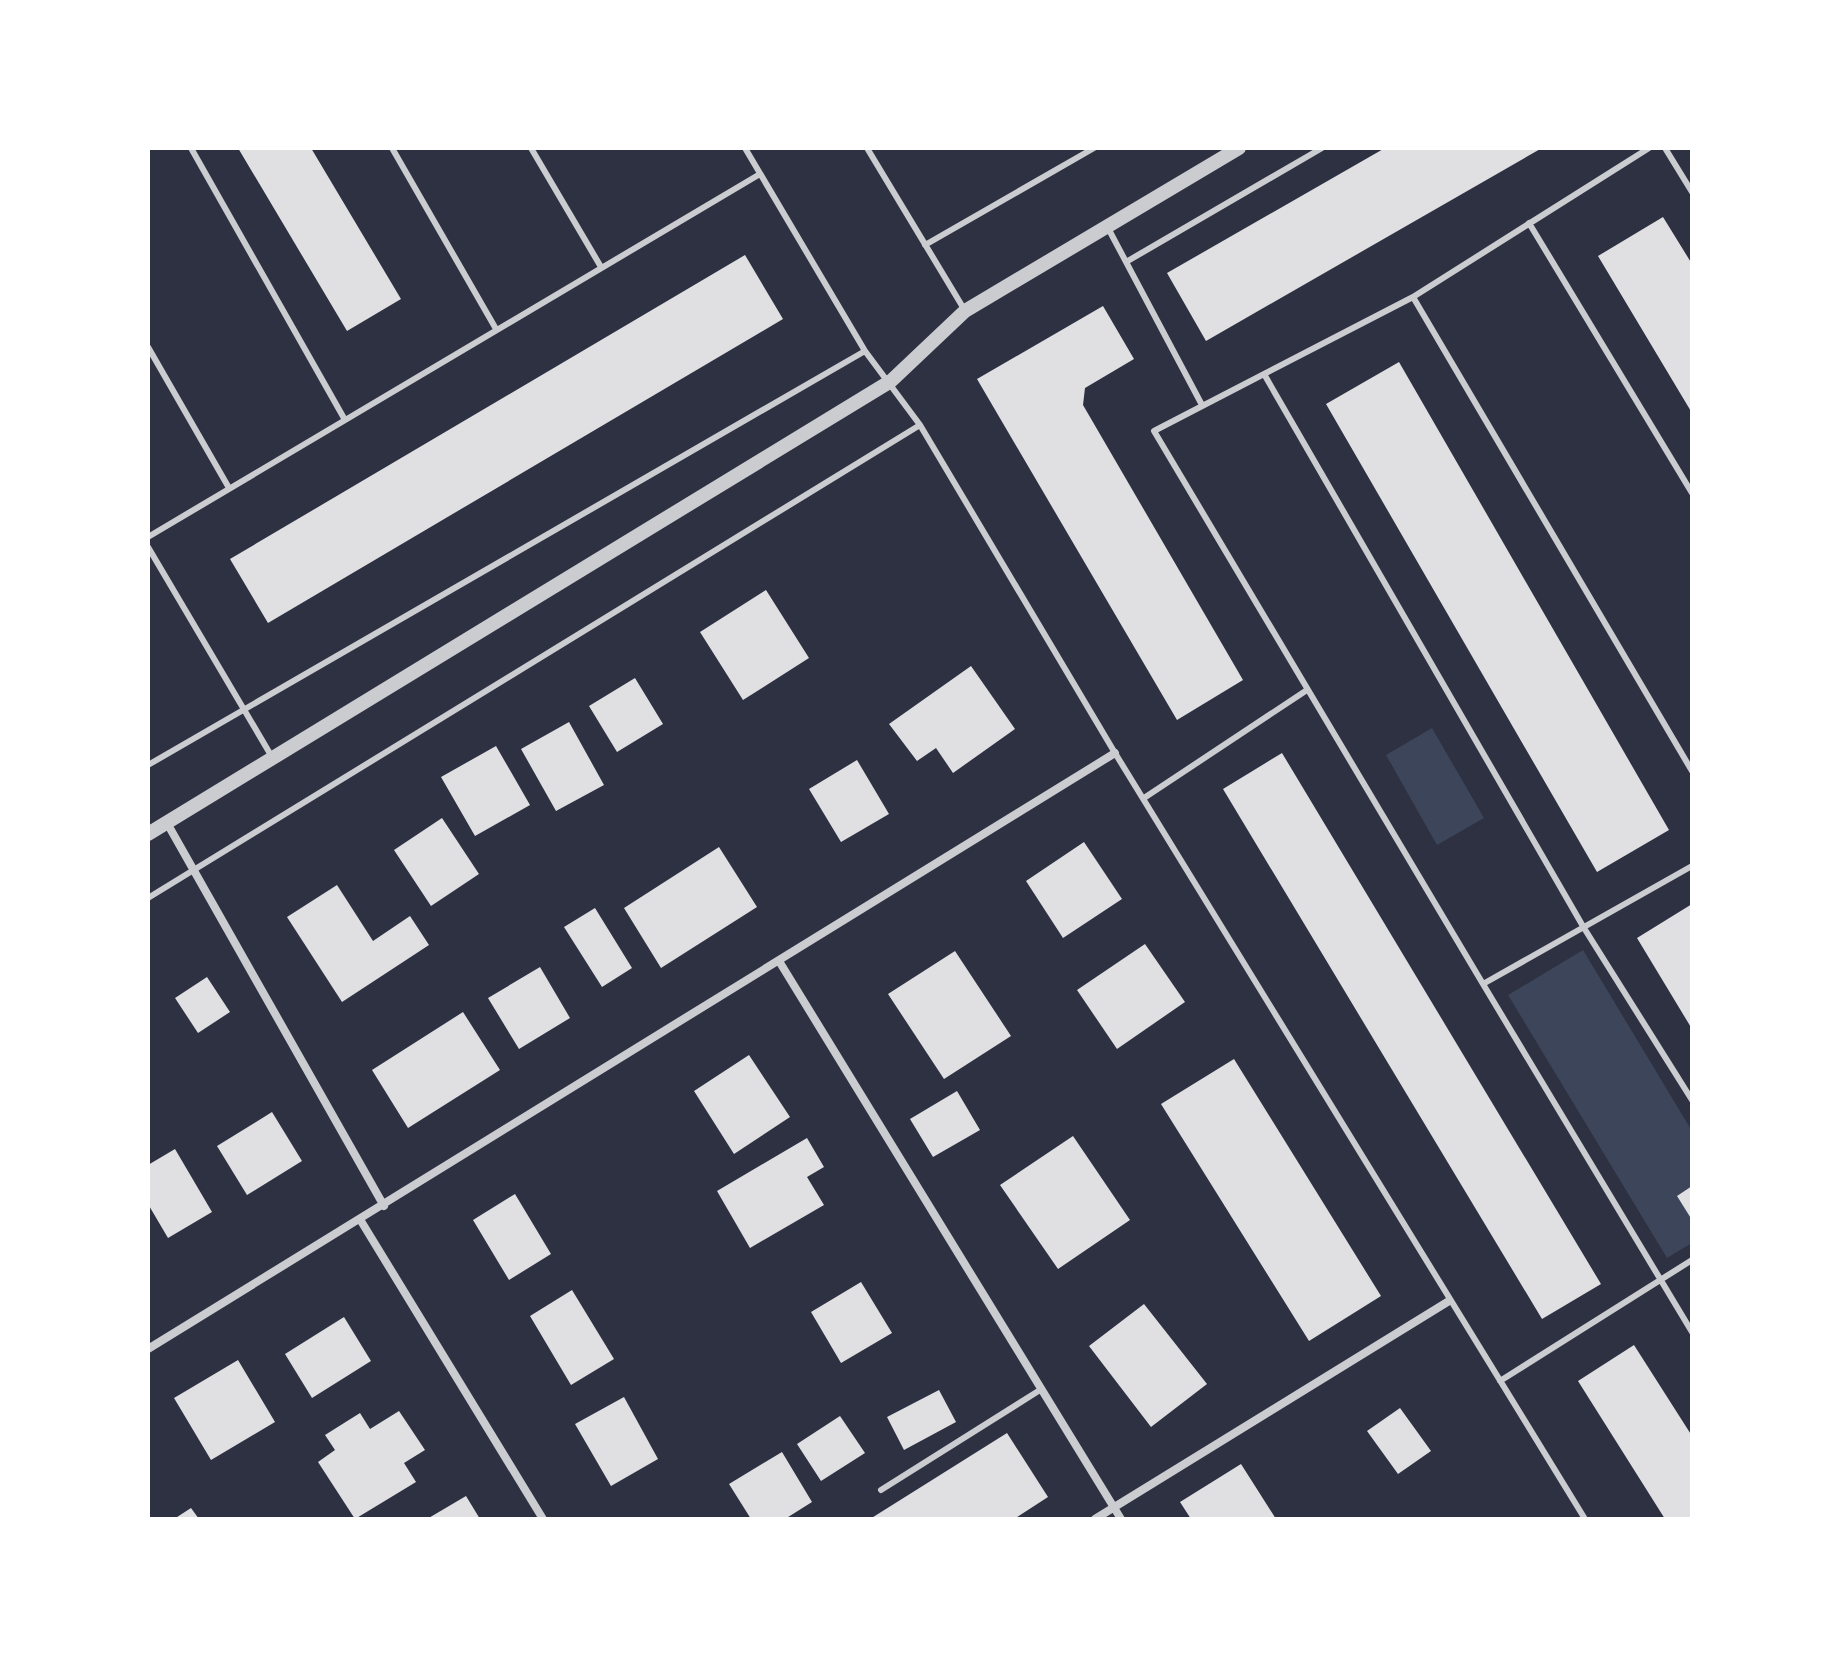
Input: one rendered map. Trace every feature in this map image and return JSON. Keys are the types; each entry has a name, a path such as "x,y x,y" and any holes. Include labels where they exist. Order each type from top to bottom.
{"street":[{"path":"148,834 891,381 965,311 1239,148"},
{"path":"148,1349 361,1221 1115,753"},
{"path":"167,823 196,869 384,1206"},
{"path":"779,961 1121,1519"},
{"path":"361,1221 543,1519"},
{"path":"1095,1519 1449,1301"}],"lane":[{"path":"191,148 345,420"},
{"path":"392,148 496,329"},
{"path":"531,148 601,267"},
{"path":"745,148 865,351 891,381 920,425 1115,753 1585,1519"},
{"path":"867,148 965,311"},
{"path":"925,245 1094,148"},
{"path":"1126,262 1322,148"},
{"path":"1649,148 1413,297 1154,431 1692,1332"},
{"path":"1665,148 1692,192"},
{"path":"148,537 760,174"},
{"path":"1529,223 1692,493"},
{"path":"1108,227 1202,405"},
{"path":"1413,297 1692,771"},
{"path":"148,347 229,488"},
{"path":"148,765 865,351"},
{"path":"1264,374 1584,928 1692,1100"},
{"path":"148,898 920,425"},
{"path":"148,547 273,758"},
{"path":"1144,798 1307,690"},
{"path":"1483,984 1692,866"},
{"path":"1500,1381 1692,1260"},
{"path":"881,1490 1040,1390"}],"shaded area":[{"path":"1432,728 1484,818 1437,845 1386,755"},
{"path":"1583,950 1692,1131 1692,1243 1667,1258 1508,995"}],"building":[{"path":"238,148 311,148 401,299 347,331"},
{"path":"1385,148 1542,148 1206,341 1167,273"},
{"path":"1663,217 1692,264 1692,413 1598,256"},
{"path":"745,255 783,319 268,623 230,559"},
{"path":"1103,306 1134,359 1085,388 1083,405 1243,680 1177,720 977,379"},
{"path":"1399,362 1669,830 1597,872 1326,404"},
{"path":"766,590 809,658 743,700 700,632"},
{"path":"971,666 1015,729 953,773 936,748 917,761 889,724"},
{"path":"635,678 663,724 617,752 589,706"},
{"path":"569,722 604,785 556,811 521,749"},
{"path":"496,746 530,805 475,836 441,777"},
{"path":"1282,753 1601,1284 1542,1319 1223,789"},
{"path":"857,760 889,814 841,842 809,789"},
{"path":"442,818 479,874 431,906 394,850"},
{"path":"1084,842 1122,899 1063,938 1026,881"},
{"path":"719,847 757,907 661,968 624,908"},
{"path":"337,885 373,941 410,916 429,945 342,1002 287,917"},
{"path":"1692,904 1692,1029 1637,938"},
{"path":"595,908 632,968 602,987 564,927"},
{"path":"1145,944 1185,1002 1117,1049 1077,990"},
{"path":"955,951 1011,1036 944,1079 888,994"},
{"path":"540,967 570,1018 519,1049 488,998"},
{"path":"207,977 230,1012 198,1033 175,998"},
{"path":"463,1012 500,1070 408,1128 372,1070"},
{"path":"749,1055 790,1117 734,1154 694,1091"},
{"path":"1234,1059 1381,1296 1309,1341 1161,1104"},
{"path":"957,1091 980,1130 933,1157 910,1119"},
{"path":"272,1112 302,1161 247,1195 217,1146"},
{"path":"1073,1136 1130,1220 1058,1269 1000,1185"},
{"path":"807,1138 824,1167 807,1177 824,1205 750,1248 717,1191"},
{"path":"175,1149 212,1212 168,1238 148,1204 148,1165"},
{"path":"1692,1186 1692,1220 1677,1196"},
{"path":"515,1194 551,1254 509,1280 473,1220"},
{"path":"861,1282 892,1333 841,1363 811,1312"},
{"path":"572,1290 614,1359 571,1385 530,1316"},
{"path":"1144,1304 1207,1384 1151,1427 1089,1346"},
{"path":"344,1317 371,1361 312,1398 285,1354"},
{"path":"1634,1345 1692,1436 1692,1519 1665,1519 1578,1381"},
{"path":"238,1360 275,1422 211,1460 174,1398"},
{"path":"939,1390 956,1422 904,1450 887,1417"},
{"path":"624,1397 658,1459 611,1486 575,1424"},
{"path":"1400,1408 1431,1451 1398,1474 1367,1431"},
{"path":"399,1411 425,1450 404,1463 416,1482 355,1519 318,1462 335,1450 325,1435 360,1413 370,1429"},
{"path":"840,1416 865,1453 821,1481 797,1444"},
{"path":"1007,1433 1048,1497 1014,1519 870,1519"},
{"path":"782,1452 812,1502 785,1519 751,1519 729,1484"},
{"path":"1241,1464 1276,1519 1191,1519 1180,1502"},
{"path":"466,1496 480,1519 427,1519"},
{"path":"191,1508 199,1519 174,1519"}]}
